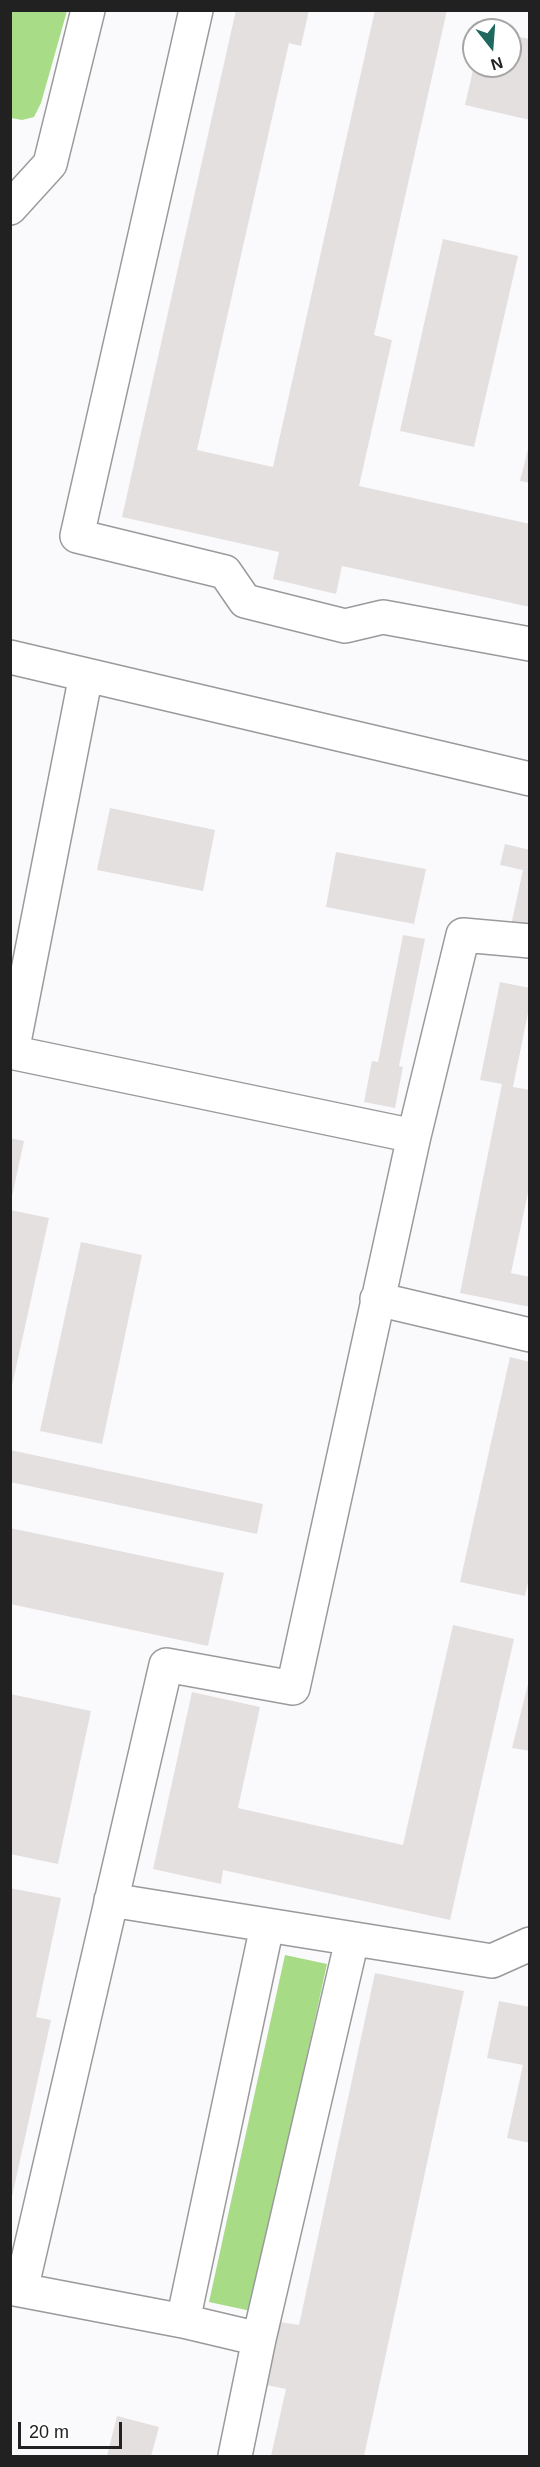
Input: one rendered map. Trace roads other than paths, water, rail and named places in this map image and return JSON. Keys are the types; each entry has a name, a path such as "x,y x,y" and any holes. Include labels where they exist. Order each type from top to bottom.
{"street":[{"path":"10,208 50,164 88,10"},
{"path":"196,10 77,536 225,572 245,601 345,626 383,617 530,644"},
{"path":"10,657 530,779"},
{"path":"86,675 11,1052 414,1136"},
{"path":"259,2339 183,2321 16,2289 166,1665 293,1688 377,1299 463,935 530,941"},
{"path":"377,1299 530,1335"},
{"path":"111,1900 492,1961 530,1944"},
{"path":"183,2321 267,1926"},
{"path":"235,2457 259,2339 352,1940"}]}
